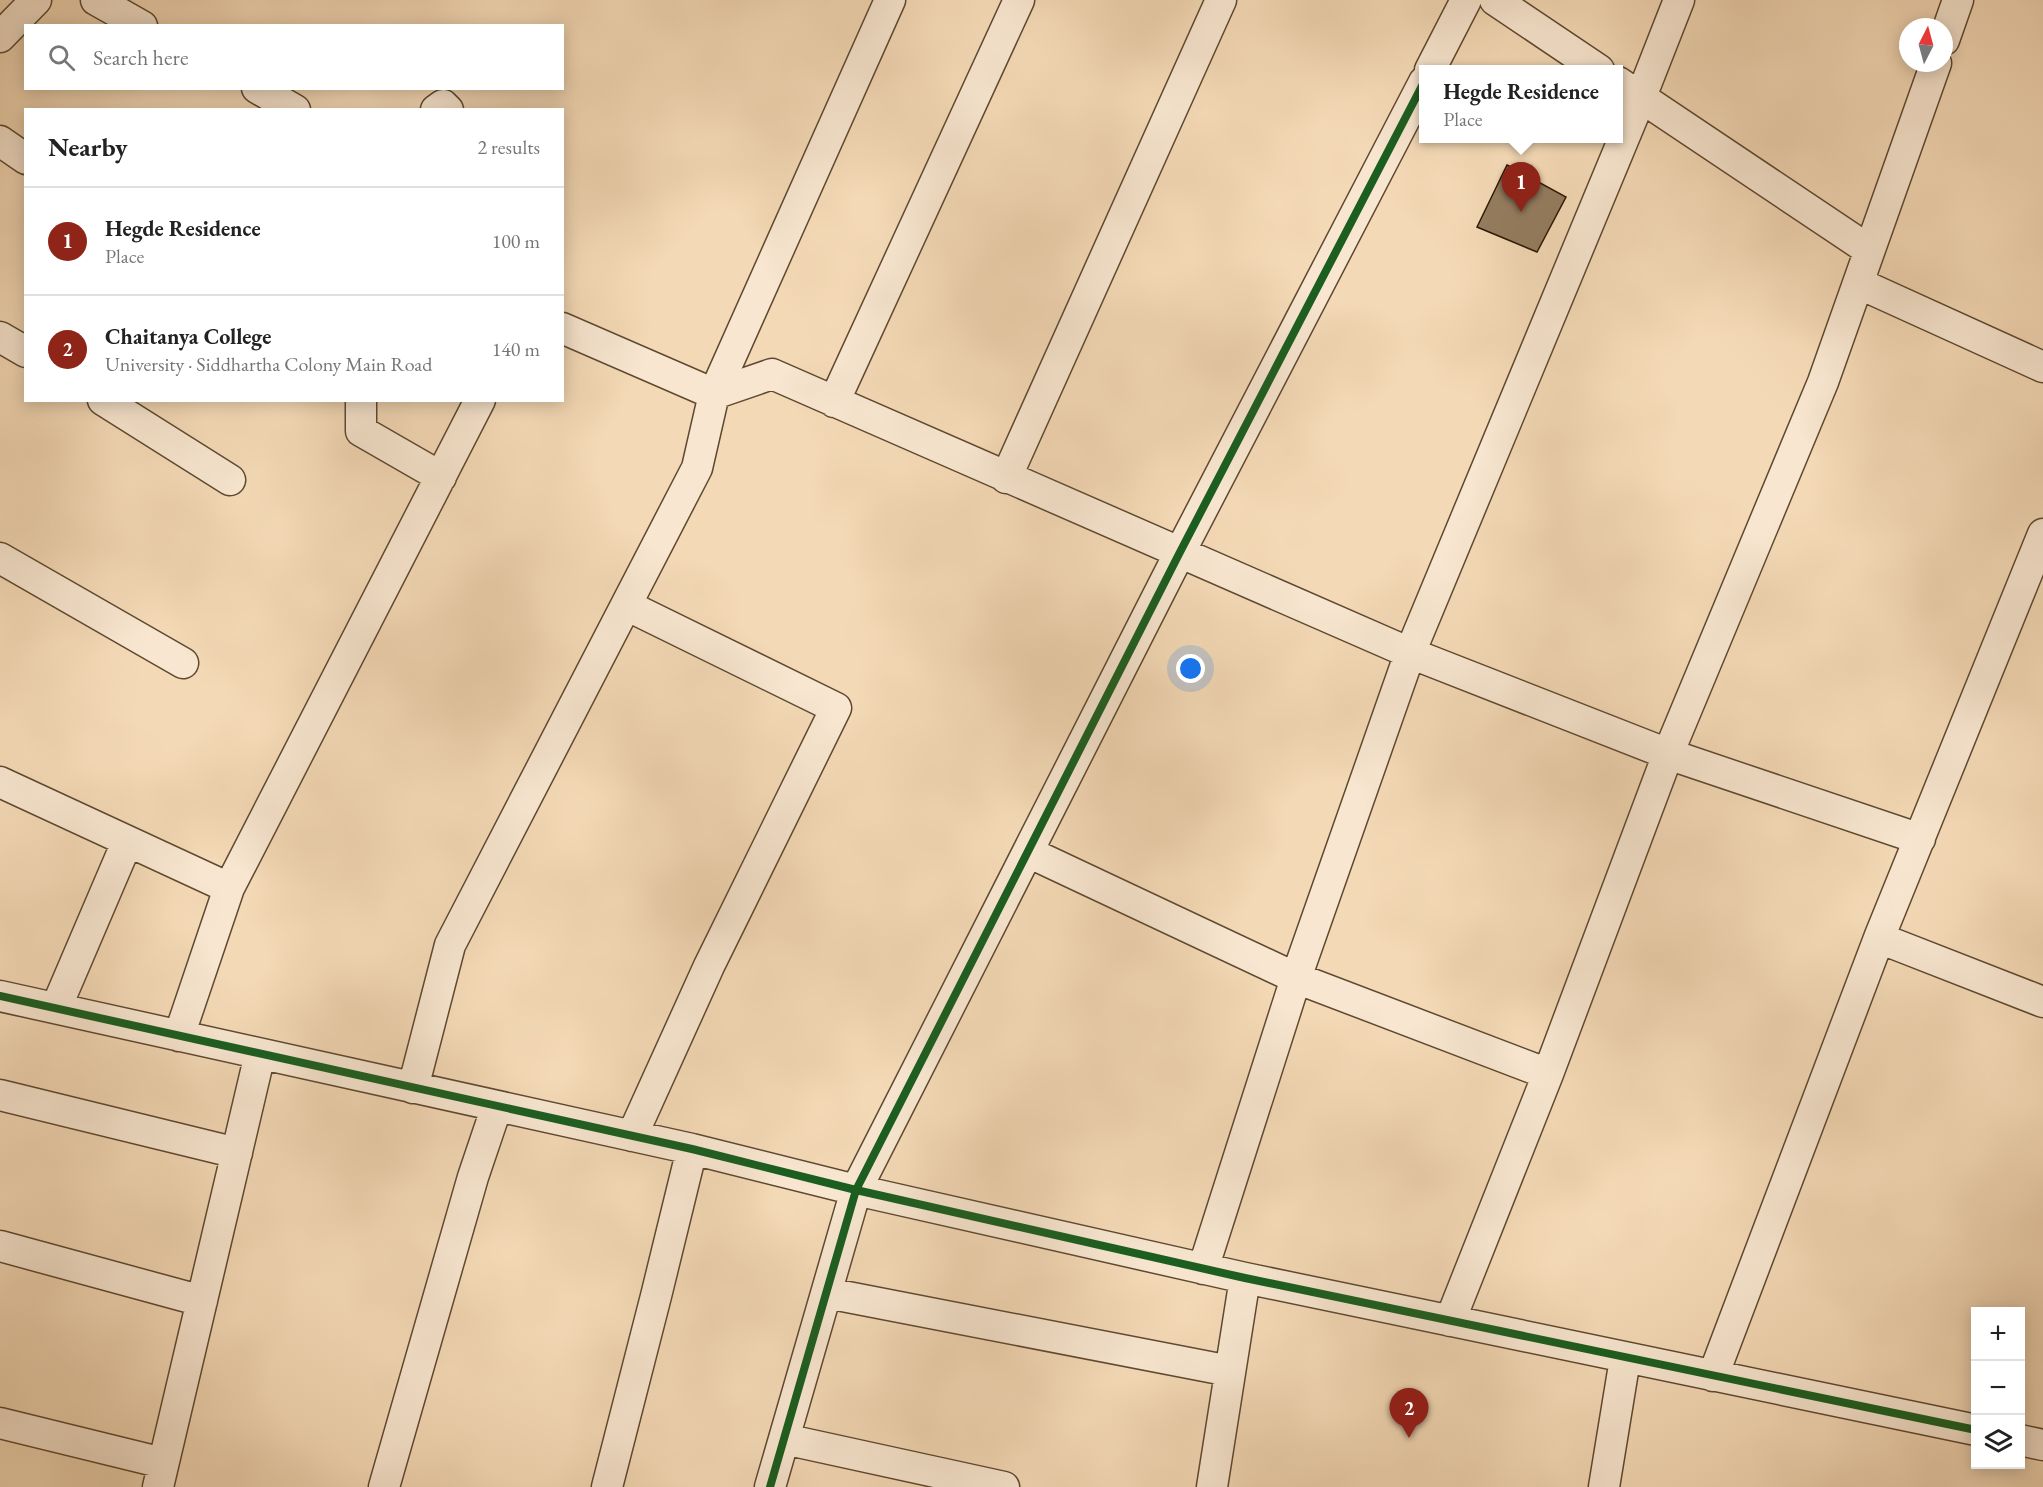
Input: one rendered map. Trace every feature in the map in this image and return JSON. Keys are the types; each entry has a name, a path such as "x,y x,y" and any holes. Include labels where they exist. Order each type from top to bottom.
{"street":[{"path":"3,28 36,0"},
{"path":"96,0 138,24"},
{"path":"413,1088 450,945 697,468 714,394 890,0"},
{"path":"834,402 1019,0"},
{"path":"1006,478 1221,0"},
{"path":"1432,65 1466,0"},
{"path":"1495,0 1593,65"},
{"path":"1623,108 1630,90 1679,0"},
{"path":"1952,18 1958,0"},
{"path":"1450,1322 1548,1074 1668,754 1823,382 1933,72"},
{"path":"260,90 292,108"},
{"path":"1630,90 1869,250"},
{"path":"770,1487 856,1190 1179,554 1419,92"},
{"path":"0,141 24,158"},
{"path":"1203,1269 1296,978 1410,653 1609,143"},
{"path":"1858,283 2043,367"},
{"path":"564,329 714,394 772,375 1410,653 1668,754 1920,839"},
{"path":"0,337 24,351"},
{"path":"106,402 230,480"},
{"path":"361,402 361,431 441,477"},
{"path":"179,1036 229,888 479,402"},
{"path":"1713,1376 1879,938 2043,534"},
{"path":"0,558 183,663"},
{"path":"626,605 836,708 710,966 632,1136"},
{"path":"0,782 229,888"},
{"path":"56,1008 127,842"},
{"path":"1028,852 1296,978 1548,1074"},
{"path":"1879,938 2043,1002"},
{"path":"0,996 692,1149 856,1190 1203,1269 1625,1359 1971,1429"},
{"path":"0,1424 160,1475 260,1054"},
{"path":"0,1095 237,1153"},
{"path":"384,1487 473,1177 497,1106"},
{"path":"608,1487 692,1149"},
{"path":"0,1246 202,1301"},
{"path":"1212,1487 1245,1278"},
{"path":"826,1293 1230,1371"},
{"path":"1604,1487 1625,1359"},
{"path":"784,1439 1004,1487"},
{"path":"2025,1441 2043,1445"}],"building":[{"path":"1507,165 1566,197 1537,252 1477,227"}],"cycle path":[{"path":"770,1487 856,1190 1179,554 1419,92"},
{"path":"0,996 692,1149 856,1190 1245,1278 1971,1429"}],"place":[{"name":"Hegde Residence","path":"1521,212"},
{"name":"Chaitanya College","path":"1409,1438"}]}
